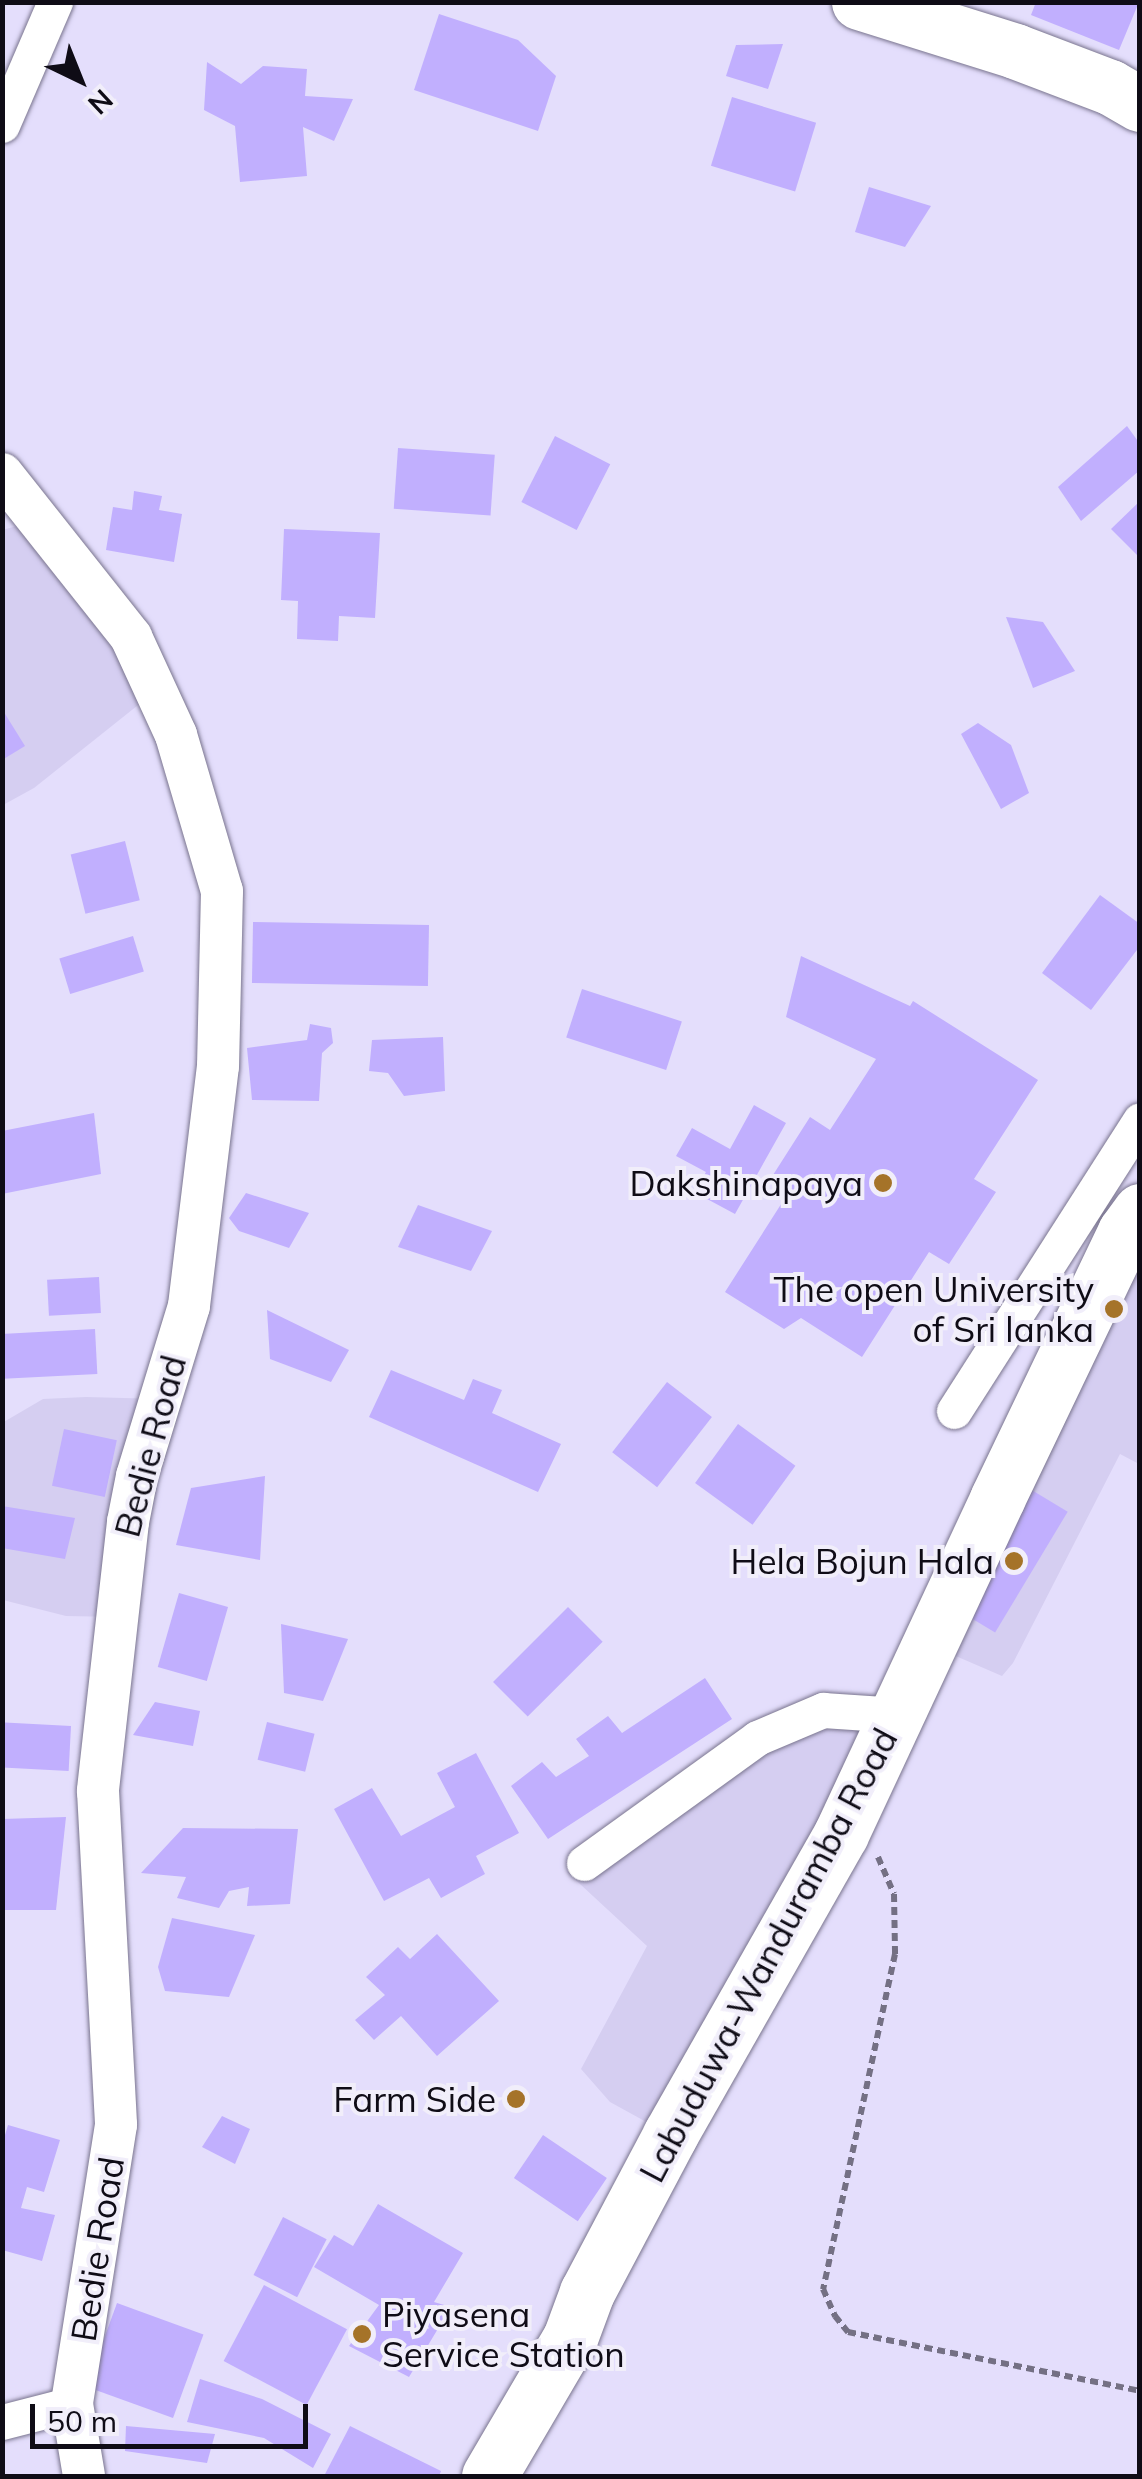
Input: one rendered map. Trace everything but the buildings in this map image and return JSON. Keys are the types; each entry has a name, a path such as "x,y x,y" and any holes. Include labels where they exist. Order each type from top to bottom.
{"main road":[{"path":"867,4 1015,51 1110,87 1140,104"},
{"name":"Labuduwa-Wanduramba Road","path":"489,2476 570,2338 587,2292 670,2135 841,1834 1124,1232 1140,1211"}],"street":[{"path":"2,125 55,2"},
{"name":"Bedie Road","path":"2,474 130,637 176,735 222,891 218,1066 189,1306 136,1476 122,1554 116,1660 98,1791 116,2126 72,2404 84,2476"},
{"path":"954,1411 1140,1120"},
{"path":"584,1863 757,1738 823,1710 898,1716"},
{"path":"2,2422 72,2404"}],"path":[{"path":"841,1834 874,1846 894,1894 894,1954 823,2289 835,2316 848,2332 1140,2391"}],"shaded area":[{"path":"40,520 157,690 34,788 3,805 2,530"},
{"path":"1139,1211 1139,1464 1120,1454 1013,1663 1002,1676 928,1644"},
{"path":"43,1399 161,1399 118,1617 66,1616 3,1600 2,1423"},
{"path":"898,1715 670,2135 610,2102 581,2069 647,1946 567,1872 757,1738"}],"place":[{"name":"Dakshinapaya","path":"883,1183"},
{"name":"The open University of Sri lanka","path":"1114,1309"},
{"name":"Hela Bojun Hala","path":"1014,1561"},
{"name":"Farm Side","path":"516,2099"},
{"name":"Piyasena Service Station","path":"362,2334"}]}
